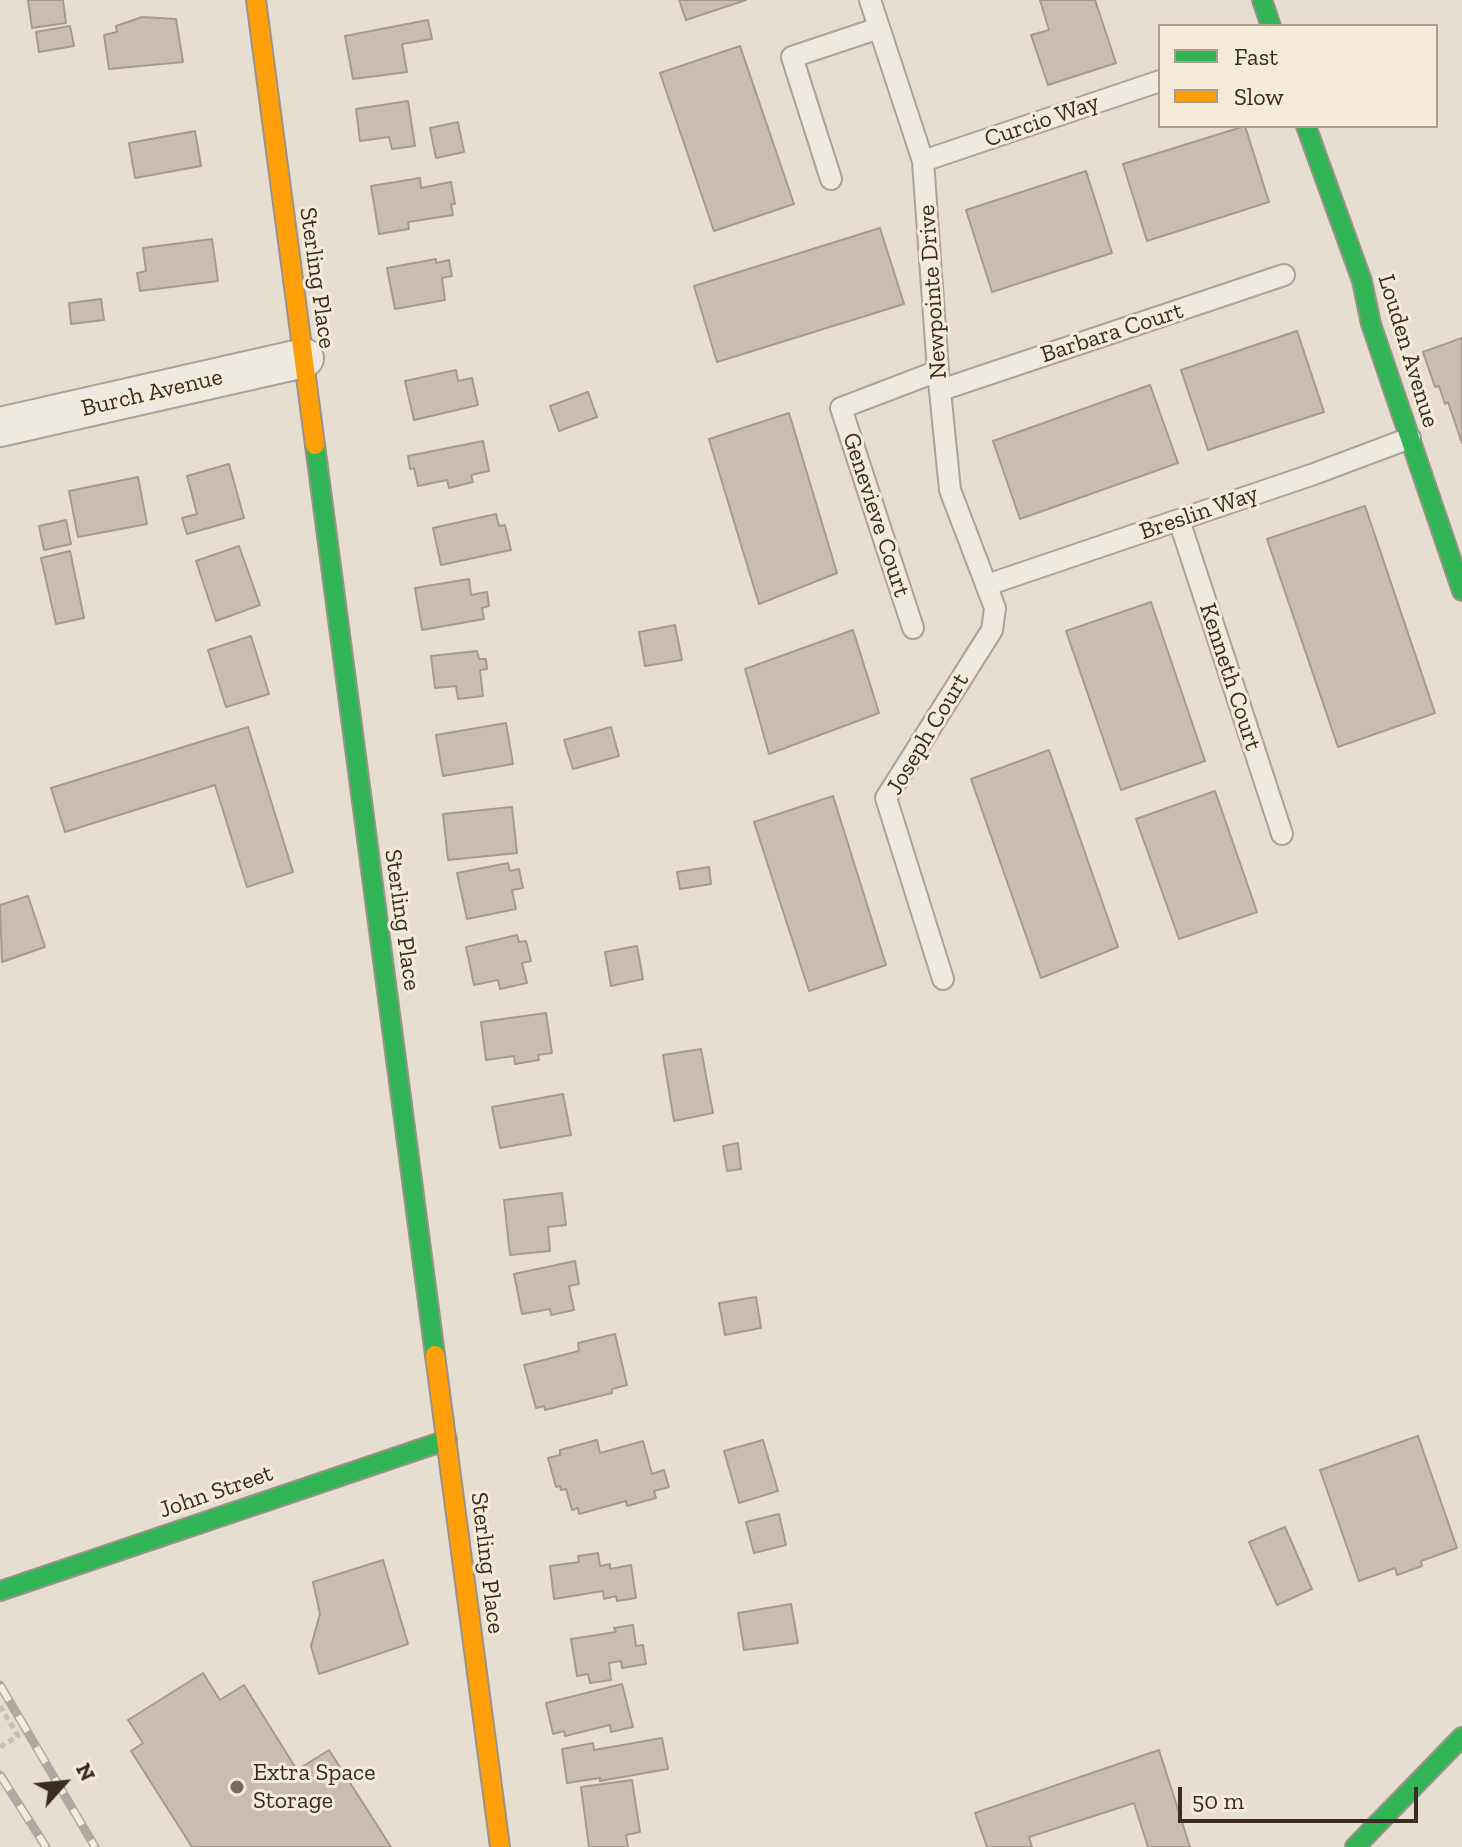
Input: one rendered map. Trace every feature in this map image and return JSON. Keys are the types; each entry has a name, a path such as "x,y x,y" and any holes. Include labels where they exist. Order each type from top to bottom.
{"street":[{"name":"Sterling Place","path":"256,0 500,1847"},
{"path":"1262,0 1270,24"},
{"name":"Louden Avenue","path":"1307,128 1362,281 1371,324 1462,591"},
{"name":"Burch Avenue","path":"0,427 304,358"},
{"name":"John Street","path":"0,1591 447,1440"},
{"path":"1355,1847 1462,1737"}],"lane":[{"name":"Newpointe Drive","path":"870,0 923,161 950,490 987,585"},
{"path":"831,179 792,57 879,28"},
{"name":"Curcio Way","path":"923,161 1158,82"},
{"name":"Barbara Court","path":"939,381 1284,275"},
{"name":"Genevieve Court","path":"913,628 841,408 939,381"},
{"name":"Breslin Way","path":"987,585 1314,474 1410,438"},
{"name":"Kenneth Court","path":"1179,520 1282,834"},
{"name":"Joseph Court","path":"943,979 886,798 992,630 995,608 987,585"}],"path":[{"path":"0,1706 18,1736 3,1745 0,1734"}],"building":[{"path":"28,0 63,0 66,23 32,28"},
{"path":"679,0 746,0 686,20"},
{"path":"1040,0 1095,0 1116,63 1048,85 1031,35 1049,30"},
{"path":"142,17 176,19 183,62 109,69 104,35 117,32 116,26"},
{"path":"428,20 432,39 402,44 407,72 353,79 345,36"},
{"path":"70,26 74,46 39,52 36,32"},
{"path":"740,46 794,204 714,231 660,73"},
{"path":"408,101 415,146 392,149 389,137 360,141 356,109"},
{"path":"458,122 464,152 436,158 430,128"},
{"path":"1246,128 1269,202 1147,241 1123,164"},
{"path":"195,131 201,166 135,178 129,143"},
{"path":"1086,171 1112,253 992,292 966,210"},
{"path":"420,178 421,188 451,182 455,204 451,204 453,215 408,222 409,229 379,234 371,186"},
{"path":"880,228 904,304 717,362 694,286"},
{"path":"212,239 218,281 140,291 137,273 146,271 143,248"},
{"path":"436,259 436,263 449,260 452,276 442,278 445,300 395,309 387,268"},
{"path":"101,299 104,320 71,324 69,303"},
{"path":"1297,331 1324,412 1208,450 1181,370"},
{"path":"1462,338 1462,443 1448,402 1445,404 1439,386 1435,387 1423,352"},
{"path":"456,370 458,381 472,378 478,405 414,420 405,381"},
{"path":"1150,385 1178,463 1020,519 993,441"},
{"path":"588,392 597,417 559,431 550,406"},
{"path":"789,413 837,573 759,604 709,439"},
{"path":"483,441 489,471 471,475 473,482 449,488 447,480 418,486 408,456"},
{"path":"229,464 244,518 187,534 182,518 197,514 187,476"},
{"path":"138,477 147,524 78,537 69,491"},
{"path":"1365,506 1435,713 1338,747 1267,539"},
{"path":"496,514 499,526 505,525 511,550 441,565 433,528"},
{"path":"66,520 71,544 44,550 39,526"},
{"path":"239,546 260,605 216,621 196,561"},
{"path":"70,551 84,618 56,624 41,558"},
{"path":"469,579 471,595 487,592 489,606 482,608 484,619 422,630 415,588"},
{"path":"1151,602 1205,761 1121,790 1066,631"},
{"path":"675,625 682,660 645,666 639,632"},
{"path":"853,630 879,713 769,754 745,669"},
{"path":"251,636 269,694 226,707 208,650"},
{"path":"477,651 479,659 486,659 487,669 480,670 483,696 458,699 456,686 435,688 431,656"},
{"path":"506,723 513,764 443,776 436,735"},
{"path":"248,727 293,872 247,887 215,785 65,832 51,788"},
{"path":"611,727 619,756 573,769 564,740"},
{"path":"1049,750 1118,947 1041,978 971,779"},
{"path":"1215,791 1257,912 1179,939 1136,819"},
{"path":"833,796 886,965 809,991 754,822"},
{"path":"512,807 517,853 448,860 443,814"},
{"path":"508,863 510,871 519,869 523,888 512,890 516,909 467,919 457,873"},
{"path":"709,867 711,884 680,889 677,872"},
{"path":"28,896 45,947 2,962 0,905"},
{"path":"517,935 519,942 526,941 531,961 522,963 527,983 500,989 498,980 474,985 466,947"},
{"path":"637,946 643,979 611,986 605,952"},
{"path":"546,1013 552,1053 538,1055 539,1060 515,1064 514,1056 486,1060 481,1022"},
{"path":"701,1049 713,1113 674,1121 663,1055"},
{"path":"563,1094 571,1135 500,1148 492,1107"},
{"path":"738,1143 741,1169 727,1171 723,1146"},
{"path":"562,1193 566,1225 548,1227 550,1251 510,1255 504,1200"},
{"path":"575,1261 579,1284 569,1286 574,1310 551,1315 550,1309 522,1314 514,1274"},
{"path":"756,1297 761,1328 725,1335 719,1303"},
{"path":"615,1334 627,1385 612,1389 612,1393 545,1410 544,1406 536,1408 524,1365 579,1351 578,1343"},
{"path":"1418,1436 1457,1548 1421,1561 1422,1566 1397,1575 1395,1568 1359,1581 1320,1470"},
{"path":"597,1440 600,1453 643,1441 652,1474 664,1470 669,1487 654,1491 656,1498 627,1506 626,1501 579,1514 578,1508 572,1510 566,1489 556,1487 548,1458 560,1455 560,1450"},
{"path":"763,1440 778,1491 739,1503 724,1451"},
{"path":"779,1514 786,1545 754,1553 746,1522"},
{"path":"1285,1527 1312,1589 1277,1605 1249,1542"},
{"path":"598,1553 600,1566 610,1564 610,1569 631,1565 636,1598 617,1601 616,1596 604,1599 603,1591 554,1599 550,1566 579,1562 578,1556"},
{"path":"383,1560 408,1644 319,1674 311,1646 320,1614 313,1582"},
{"path":"791,1604 798,1643 744,1650 738,1613"},
{"path":"633,1625 636,1646 643,1645 646,1664 622,1668 621,1661 609,1663 611,1680 590,1683 588,1674 577,1676 571,1639 616,1632 614,1628"},
{"path":"203,1673 220,1700 244,1685 297,1770 329,1750 391,1847 192,1847 131,1751 143,1743 128,1720"},
{"path":"622,1684 633,1727 611,1732 610,1725 565,1736 564,1731 553,1734 546,1703"},
{"path":"662,1738 668,1769 600,1781 600,1778 567,1783 562,1749 593,1743 594,1750"},
{"path":"1159,1750 1190,1847 1148,1847 1134,1803 1029,1837 1032,1847 987,1847 975,1813"},
{"path":"632,1780 640,1832 626,1835 628,1847 589,1847 581,1787"}],"railway":[{"path":"0,1685 95,1847"},
{"path":"0,1775 46,1847"}],"traffic: fast":[{"path":"1262,0 1270,24"},
{"path":"1307,128 1362,281 1371,324 1462,591"},
{"path":"315,445 435,1355"},
{"path":"0,1591 447,1440"},
{"path":"1355,1847 1462,1737"}],"traffic: slow":[{"path":"256,0 315,445"},
{"path":"435,1355 500,1847"}],"place":[{"name":"Extra Space Storage","path":"237,1787"}]}
